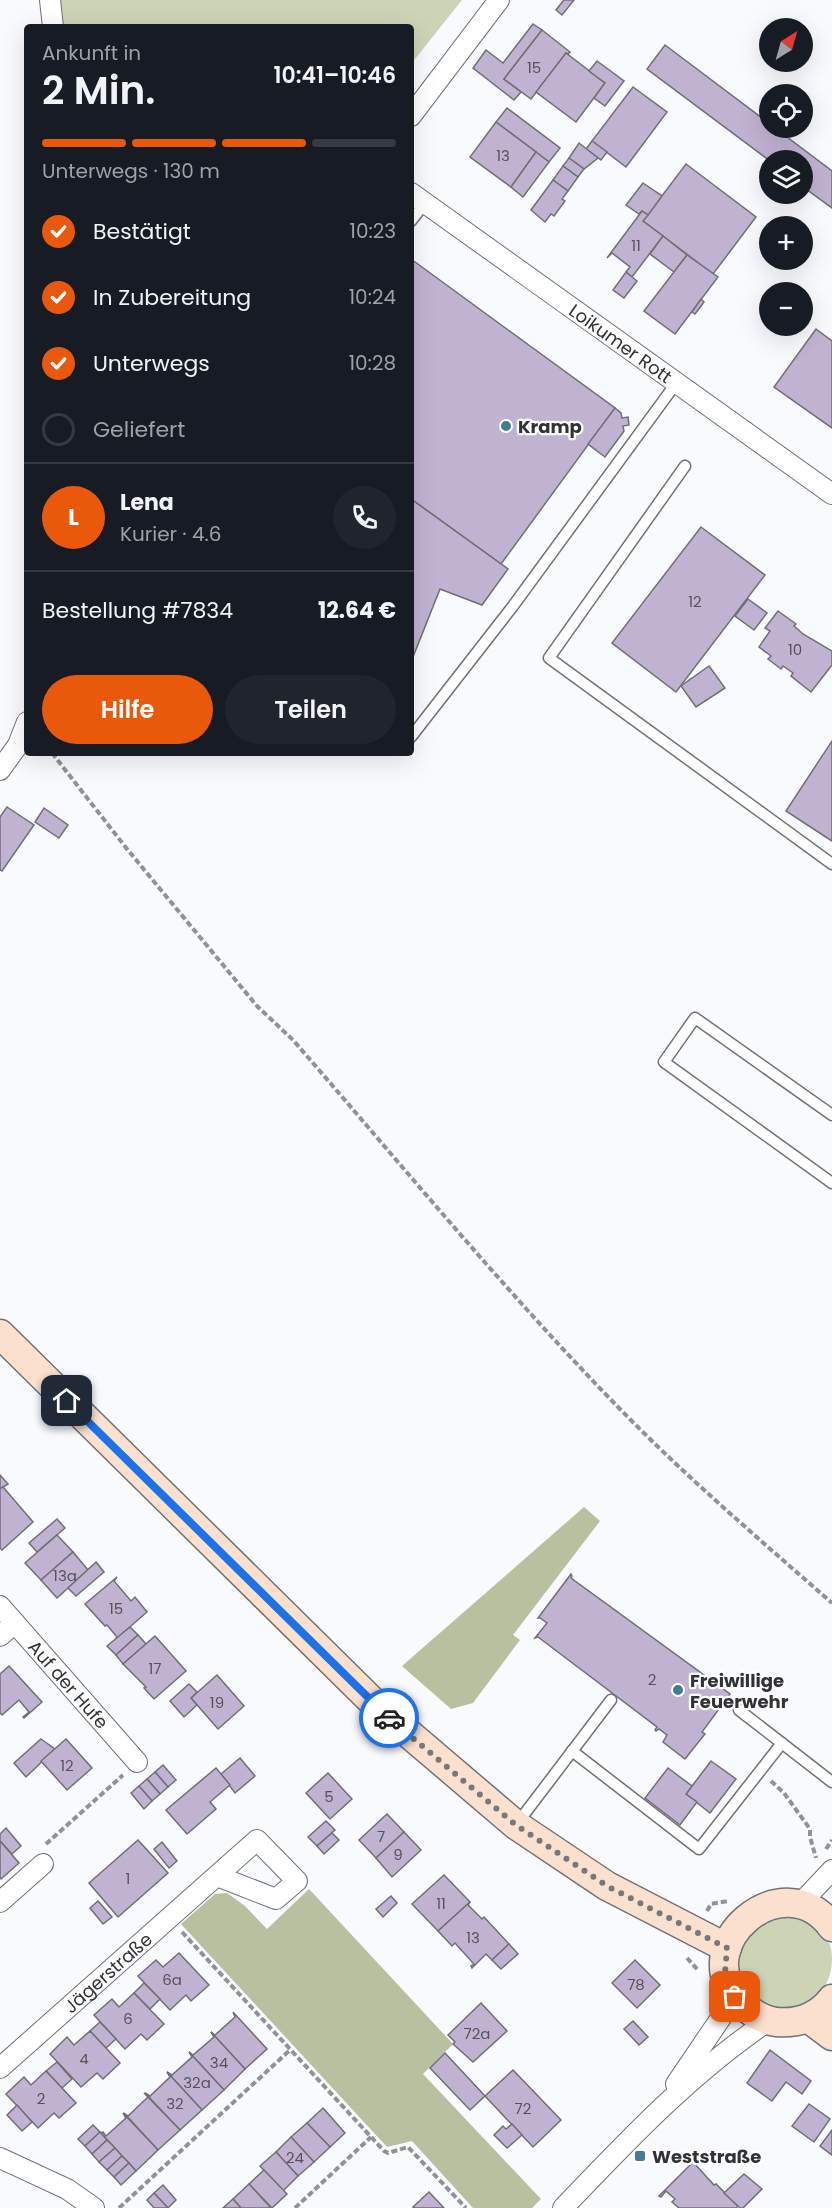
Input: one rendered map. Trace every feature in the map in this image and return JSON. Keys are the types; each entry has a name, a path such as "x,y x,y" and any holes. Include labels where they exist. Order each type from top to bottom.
{"main road":[{"path":"0,1334 381,1710 516,1825 607,1886 727,1948"},
{"path":"831,1924 816,1913 799,1905 781,1903 762,1908 746,1917 734,1931 727,1948 725,1973 735,1997 750,2012 768,2021 788,2023 808,2018 825,2008 832,1999"},
{"path":"808,2018 832,2036"}],"street":[{"path":"50,0 53,24"},
{"path":"414,112 499,0"},
{"name":"Loikumer Rott","path":"418,198 832,494"},
{"path":"0,770 18,745 24,730"},
{"name":"Auf der Hufe","path":"0,1606 7,1629 137,1762"},
{"path":"0,1902 42,1864"},
{"path":"799,1905 825,1866"},
{"name":"Jägerstraße","path":"3,2059 217,1876"},
{"path":"657,2111 718,2026 735,1997"},
{"path":"563,2208 657,2111 737,2042 768,2021"},
{"path":"0,2158 67,2189 94,2208"}],"lane":[{"path":"414,733 513,606 677,382"},
{"path":"686,466 549,658 832,864"},
{"path":"832,1115 695,1018 664,1062 832,1182"},
{"path":"516,1825 611,1700"},
{"path":"739,1710 832,1782"},
{"path":"572,1751 699,1849 782,1743"}],"path":[{"path":"54,756 127,849 257,1006 293,1040 555,1341 620,1409 723,1508 832,1603"},
{"path":"42,1864 40,1849 137,1762"},
{"path":"759,1772 784,1793 810,1829 810,1838 825,1866"},
{"path":"169,1919 384,2151 388,2153 408,2147 466,2208"},
{"path":"119,2208 290,2050"},
{"path":"295,2208 371,2137"}],"green space":[{"path":"59,0 462,0 414,60 414,24 63,24"},
{"path":"584,1507 600,1521 513,1635 520,1640 473,1703 451,1709 402,1666"},
{"path":"309,1889 453,2044 423,2074 541,2199 532,2208 473,2208 412,2141 387,2147 181,1924 215,1894 227,1893 245,1906 267,1929"},
{"path":"801,1917 818,1929 829,1942 832,1959 829,1976 822,1990 811,2001 798,2007 784,2009 770,2007 757,2000 740,1977 738,1959 740,1951 762,1919"}],"building":[{"path":"564,0 574,0 562,15 556,10"},
{"path":"533,24 542,30 504,79 521,92 514,100 473,68 486,50 503,63"},
{"path":"542,30 570,52 566,53 531,99 504,79"},
{"path":"665,45 759,116 759,138 788,138 804,150 759,150 759,153 647,69"},
{"path":"566,53 605,83 576,122 536,92"},
{"path":"597,61 624,81 605,106 594,98 605,83 589,71"},
{"path":"633,87 667,112 626,167 592,141"},
{"path":"507,108 560,148 549,162 496,122"},
{"path":"496,122 536,152 511,187 470,157"},
{"path":"592,141 607,152 601,160 586,149"},
{"path":"579,143 598,158 584,169 569,158"},
{"path":"536,152 549,162 523,197 511,187"},
{"path":"813,157 832,171 832,208 813,194"},
{"path":"569,158 584,169 578,177 563,166"},
{"path":"686,164 756,217 713,274 643,221"},
{"path":"563,166 578,177 568,191 553,180"},
{"path":"553,180 568,191 562,199 565,201 554,216 551,214 545,222 531,210"},
{"path":"643,183 662,196 648,215 642,211 639,214 626,205"},
{"path":"642,211 648,215 643,221 663,236 632,277 626,272 630,267 612,253 607,258"},
{"path":"663,236 687,255 674,272 650,254"},
{"path":"687,255 718,277 675,334 644,311"},
{"name":"Kramp","path":"414,261 615,408 501,564 414,501"},
{"path":"626,272 637,281 624,298 613,290"},
{"path":"701,299 704,302 695,314 692,312"},
{"path":"816,329 832,341 832,428 774,387"},
{"path":"615,408 621,413 622,418 628,417 629,425 623,426 624,431 605,457 588,444"},
{"path":"414,501 508,569 482,605 440,589 414,654"},
{"path":"701,527 765,575 676,692 612,643"},
{"path":"748,599 767,613 754,630 735,616"},
{"path":"778,611 796,624 794,626 803,634 832,651 832,665 811,692 791,676 793,673 783,666 781,669 768,659 771,656 759,647 770,631 765,628"},
{"path":"709,666 725,688 696,707 681,686"},
{"path":"832,741 832,841 786,811"},
{"path":"7,807 34,825 2,871 0,870 0,817"},
{"path":"44,808 68,825 59,838 35,822"},
{"path":"0,1475 8,1484 0,1489"},
{"path":"3,1487 33,1522 2,1550 0,1548 0,1489"},
{"path":"57,1519 65,1528 37,1552 29,1543"},
{"path":"57,1535 73,1552 41,1580 25,1563"},
{"path":"73,1552 88,1570 57,1598 41,1580"},
{"path":"96,1562 104,1572 76,1596 68,1588"},
{"path":"571,1574 571,1578 730,1694 702,1732 705,1734 685,1759 663,1742 667,1735 659,1729 656,1731 657,1727 538,1637 535,1638 547,1623 538,1618"},
{"path":"117,1577 114,1581 131,1601 135,1597 147,1612 116,1639 117,1637 107,1625 105,1626 85,1604"},
{"path":"130,1627 138,1635 116,1655 107,1646"},
{"path":"138,1635 146,1644 123,1664 116,1655"},
{"path":"155,1636 186,1671 154,1699 144,1688 146,1687 123,1664"},
{"path":"9,1666 42,1702 24,1718 29,1712 19,1700 2,1715 0,1713 0,1674"},
{"path":"217,1675 244,1706 218,1729 191,1698"},
{"path":"189,1684 197,1692 191,1698 197,1705 184,1717 170,1701"},
{"path":"41,1739 55,1749 26,1777 14,1763"},
{"path":"66,1739 92,1768 67,1790 41,1761"},
{"path":"240,1758 255,1776 235,1793 221,1774"},
{"path":"711,1761 736,1779 710,1813 686,1794"},
{"path":"163,1765 176,1780 168,1787 155,1772"},
{"path":"216,1768 230,1785 210,1802 216,1809 187,1834 166,1810"},
{"path":"668,1768 692,1786 686,1794 697,1802 680,1825 645,1798"},
{"path":"155,1772 168,1787 160,1794 147,1779"},
{"path":"328,1773 352,1799 330,1819 306,1793"},
{"path":"147,1779 160,1794 152,1801 139,1786"},
{"path":"139,1786 152,1801 144,1809 131,1793"},
{"path":"387,1814 404,1832 376,1858 359,1840"},
{"path":"326,1821 335,1830 317,1846 308,1837"},
{"path":"6,1828 21,1846 12,1854 0,1841 0,1834"},
{"path":"404,1832 421,1850 392,1877 376,1858"},
{"path":"332,1833 339,1840 324,1854 317,1846"},
{"path":"138,1840 168,1873 118,1917 89,1883"},
{"path":"0,1841 19,1863 1,1879 0,1878"},
{"path":"162,1842 177,1861 169,1868 154,1849"},
{"path":"444,1875 470,1902 438,1931 412,1904"},
{"path":"391,1896 397,1903 383,1917 376,1909"},
{"path":"98,1901 112,1917 103,1924 90,1908"},
{"path":"470,1902 468,1905 482,1919 484,1917 509,1944 492,1960 486,1954 472,1968 474,1964 455,1943 452,1946 438,1931"},
{"path":"509,1944 518,1954 501,1969 492,1960"},
{"path":"179,1953 209,1985 191,2001 186,1995 170,2010 138,1976 156,1960 163,1967"},
{"path":"635,1960 660,1985 637,2008 612,1983"},
{"path":"144,1983 160,1999 150,2009 134,1993"},
{"path":"134,1993 164,2024 147,2040 141,2034 125,2049 94,2015 112,1999 119,2007"},
{"path":"481,2003 507,2031 473,2062 453,2044 455,2042 448,2035"},
{"path":"233,2012 267,2049 245,2069 211,2032 215,2035 235,2017"},
{"path":"633,2021 648,2037 639,2045 624,2029"},
{"path":"100,2022 116,2039 106,2048 90,2031"},
{"path":"90,2031 120,2063 103,2079 97,2073 81,2087 50,2054 67,2037 74,2045"},
{"path":"211,2032 245,2069 224,2090 189,2052 193,2055 214,2037"},
{"path":"770,2050 811,2081 802,2094 786,2082 772,2101 747,2083"},
{"path":"189,2052 224,2090 202,2110 167,2072 172,2075 192,2057"},
{"path":"445,2053 485,2096 470,2110 430,2068"},
{"path":"57,2062 72,2079 62,2088 46,2071"},
{"path":"513,2070 561,2120 533,2147 485,2096"},
{"path":"46,2071 76,2103 59,2118 54,2113 38,2128 6,2094 24,2077 31,2085"},
{"path":"167,2072 202,2110 180,2130 145,2093 150,2096 170,2077"},
{"path":"148,2097 180,2130 158,2150 124,2113 128,2116"},
{"path":"809,2104 830,2119 814,2142 792,2126"},
{"path":"17,2105 32,2122 22,2131 7,2115"},
{"path":"323,2108 345,2133 330,2147 307,2123"},
{"path":"123,2113 158,2150 136,2171 101,2133 103,2132 106,2136 126,2118"},
{"path":"307,2123 330,2147 314,2162 291,2137"},
{"path":"512,2124 522,2135 507,2148 494,2135 503,2126 506,2129"},
{"path":"93,2125 100,2132 85,2146 78,2139"},
{"path":"832,2130 832,2155 820,2146"},
{"path":"100,2132 107,2140 92,2154 85,2146"},
{"path":"291,2137 314,2162 298,2176 276,2152"},
{"path":"107,2140 115,2148 99,2162 92,2154"},
{"path":"115,2148 122,2156 107,2170 99,2162"},
{"path":"276,2152 298,2176 283,2191 260,2166"},
{"path":"122,2156 129,2163 114,2177 107,2170"},
{"path":"693,2162 738,2206 736,2208 679,2208 672,2202 675,2199 666,2191 661,2197 659,2196"},
{"path":"129,2163 136,2171 121,2185 114,2177"},
{"path":"264,2170 287,2194 272,2208 249,2184"},
{"path":"744,2174 762,2189 743,2208 740,2208 724,2193"},
{"path":"249,2184 271,2208 241,2208 233,2199"},
{"path":"163,2185 176,2200 168,2208 154,2193"},
{"path":"429,2192 444,2208 413,2207"},
{"path":"154,2193 168,2208 154,2208 147,2200"},
{"path":"233,2199 241,2208 223,2208"}],"way so far":[{"path":"389,1718 516,1825 607,1886 727,1948 725,1973 735,1997"}],"place":[{"name":"Kramp","path":"506,426"},
{"name":"Freiwillige Feuerwehr","path":"678,1690"},
{"name":"Weststraße","path":"640,2156"}],"route":[{"path":"67,1401 389,1718"}]}
